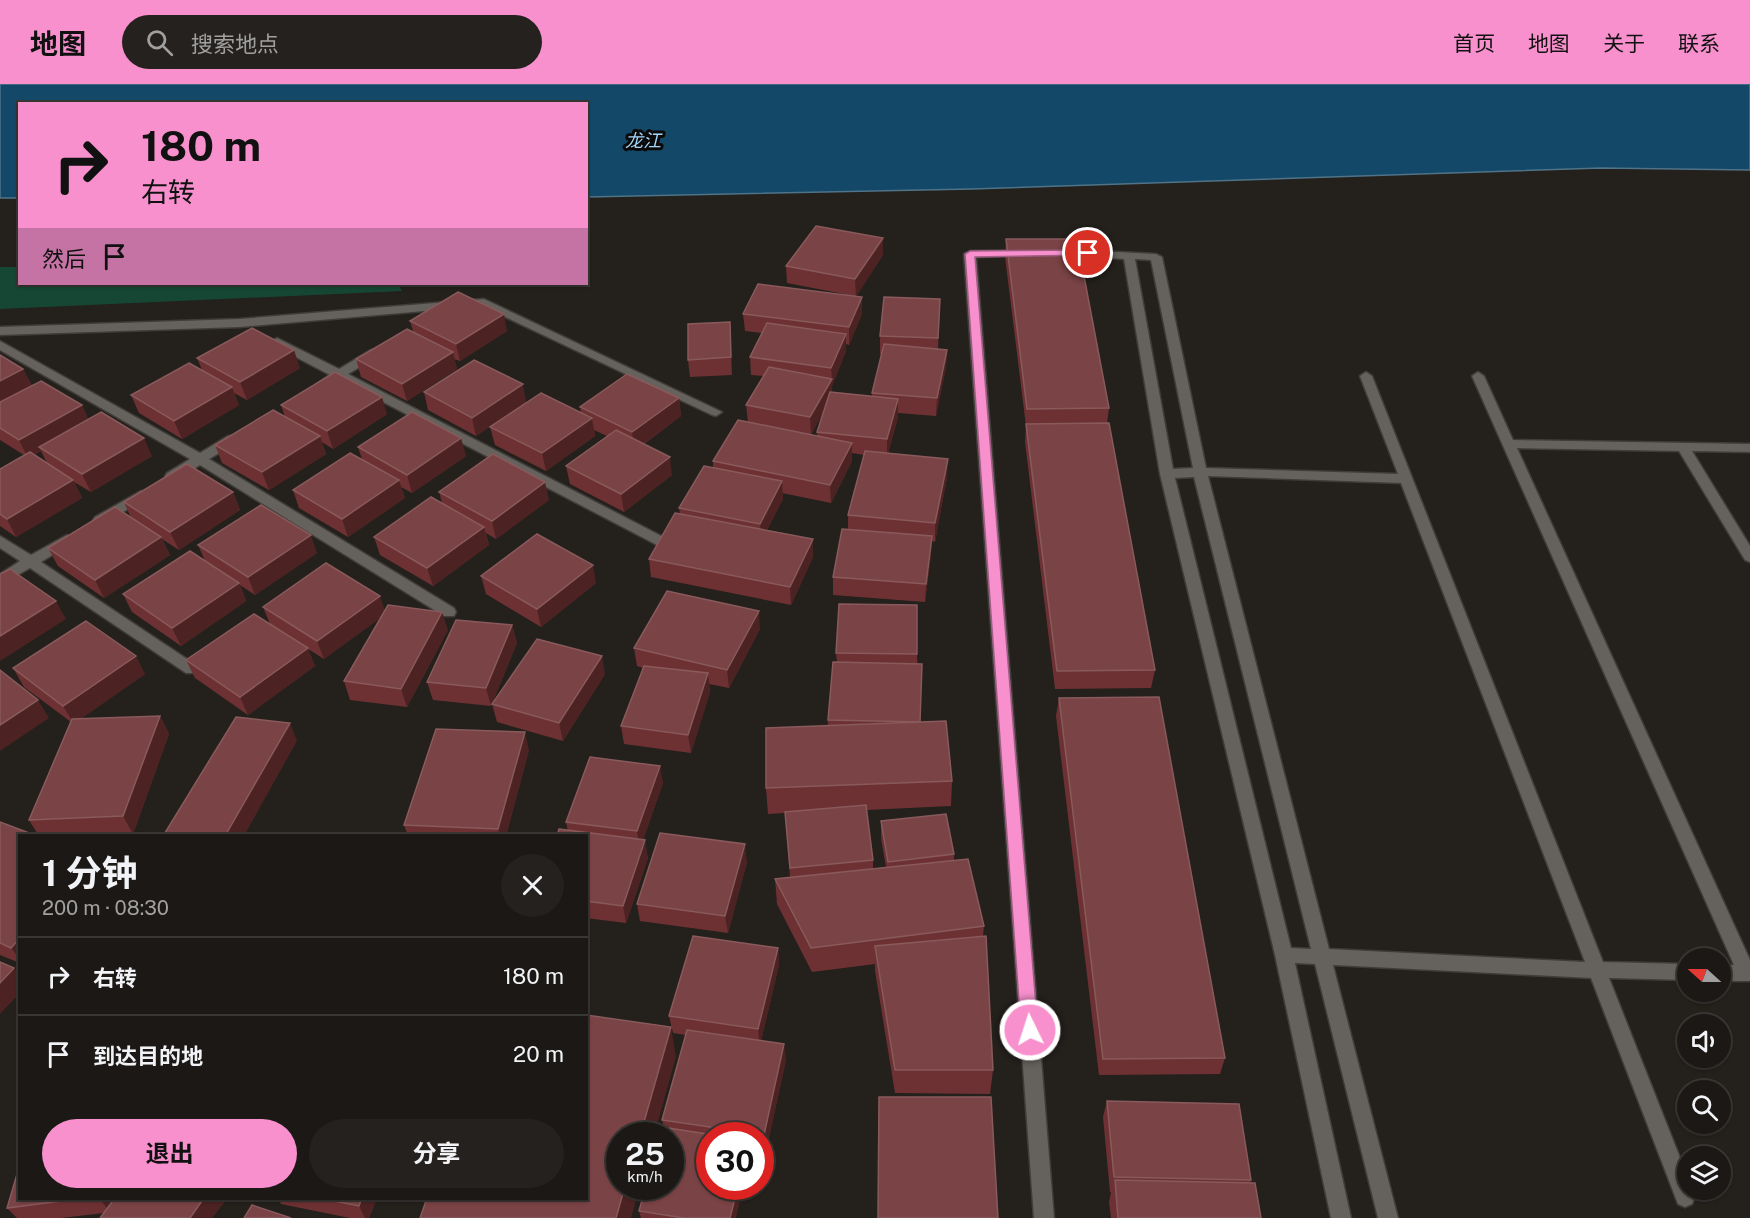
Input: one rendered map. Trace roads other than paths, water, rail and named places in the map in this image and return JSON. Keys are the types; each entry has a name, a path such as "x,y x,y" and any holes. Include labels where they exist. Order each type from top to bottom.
{"street":[{"path":"1044,1218 970,254 1067,252 1156,257 1200,472 1388,1218"},
{"path":"1130,256 1167,474 1284,955 1341,1218"},
{"path":"0,331 240,323 484,302 716,412"},
{"path":"426,322 455,305"},
{"path":"240,323 664,543"},
{"path":"0,345 200,459 449,612"},
{"path":"310,393 387,345"},
{"path":"1366,376 1677,1177"},
{"path":"1478,376 1748,973 1731,973"},
{"path":"0,580 250,429"},
{"path":"1509,444 1750,448"},
{"path":"1683,447 1750,557"},
{"path":"1167,474 1200,472 1406,479"},
{"path":"0,541 191,669"},
{"path":"1284,955 1677,972"}],"water":[{"name":"龙江","path":"0,84 1750,84 1750,170 1601,168 972,189 588,197 588,102 18,102 18,198 0,198"}]}
